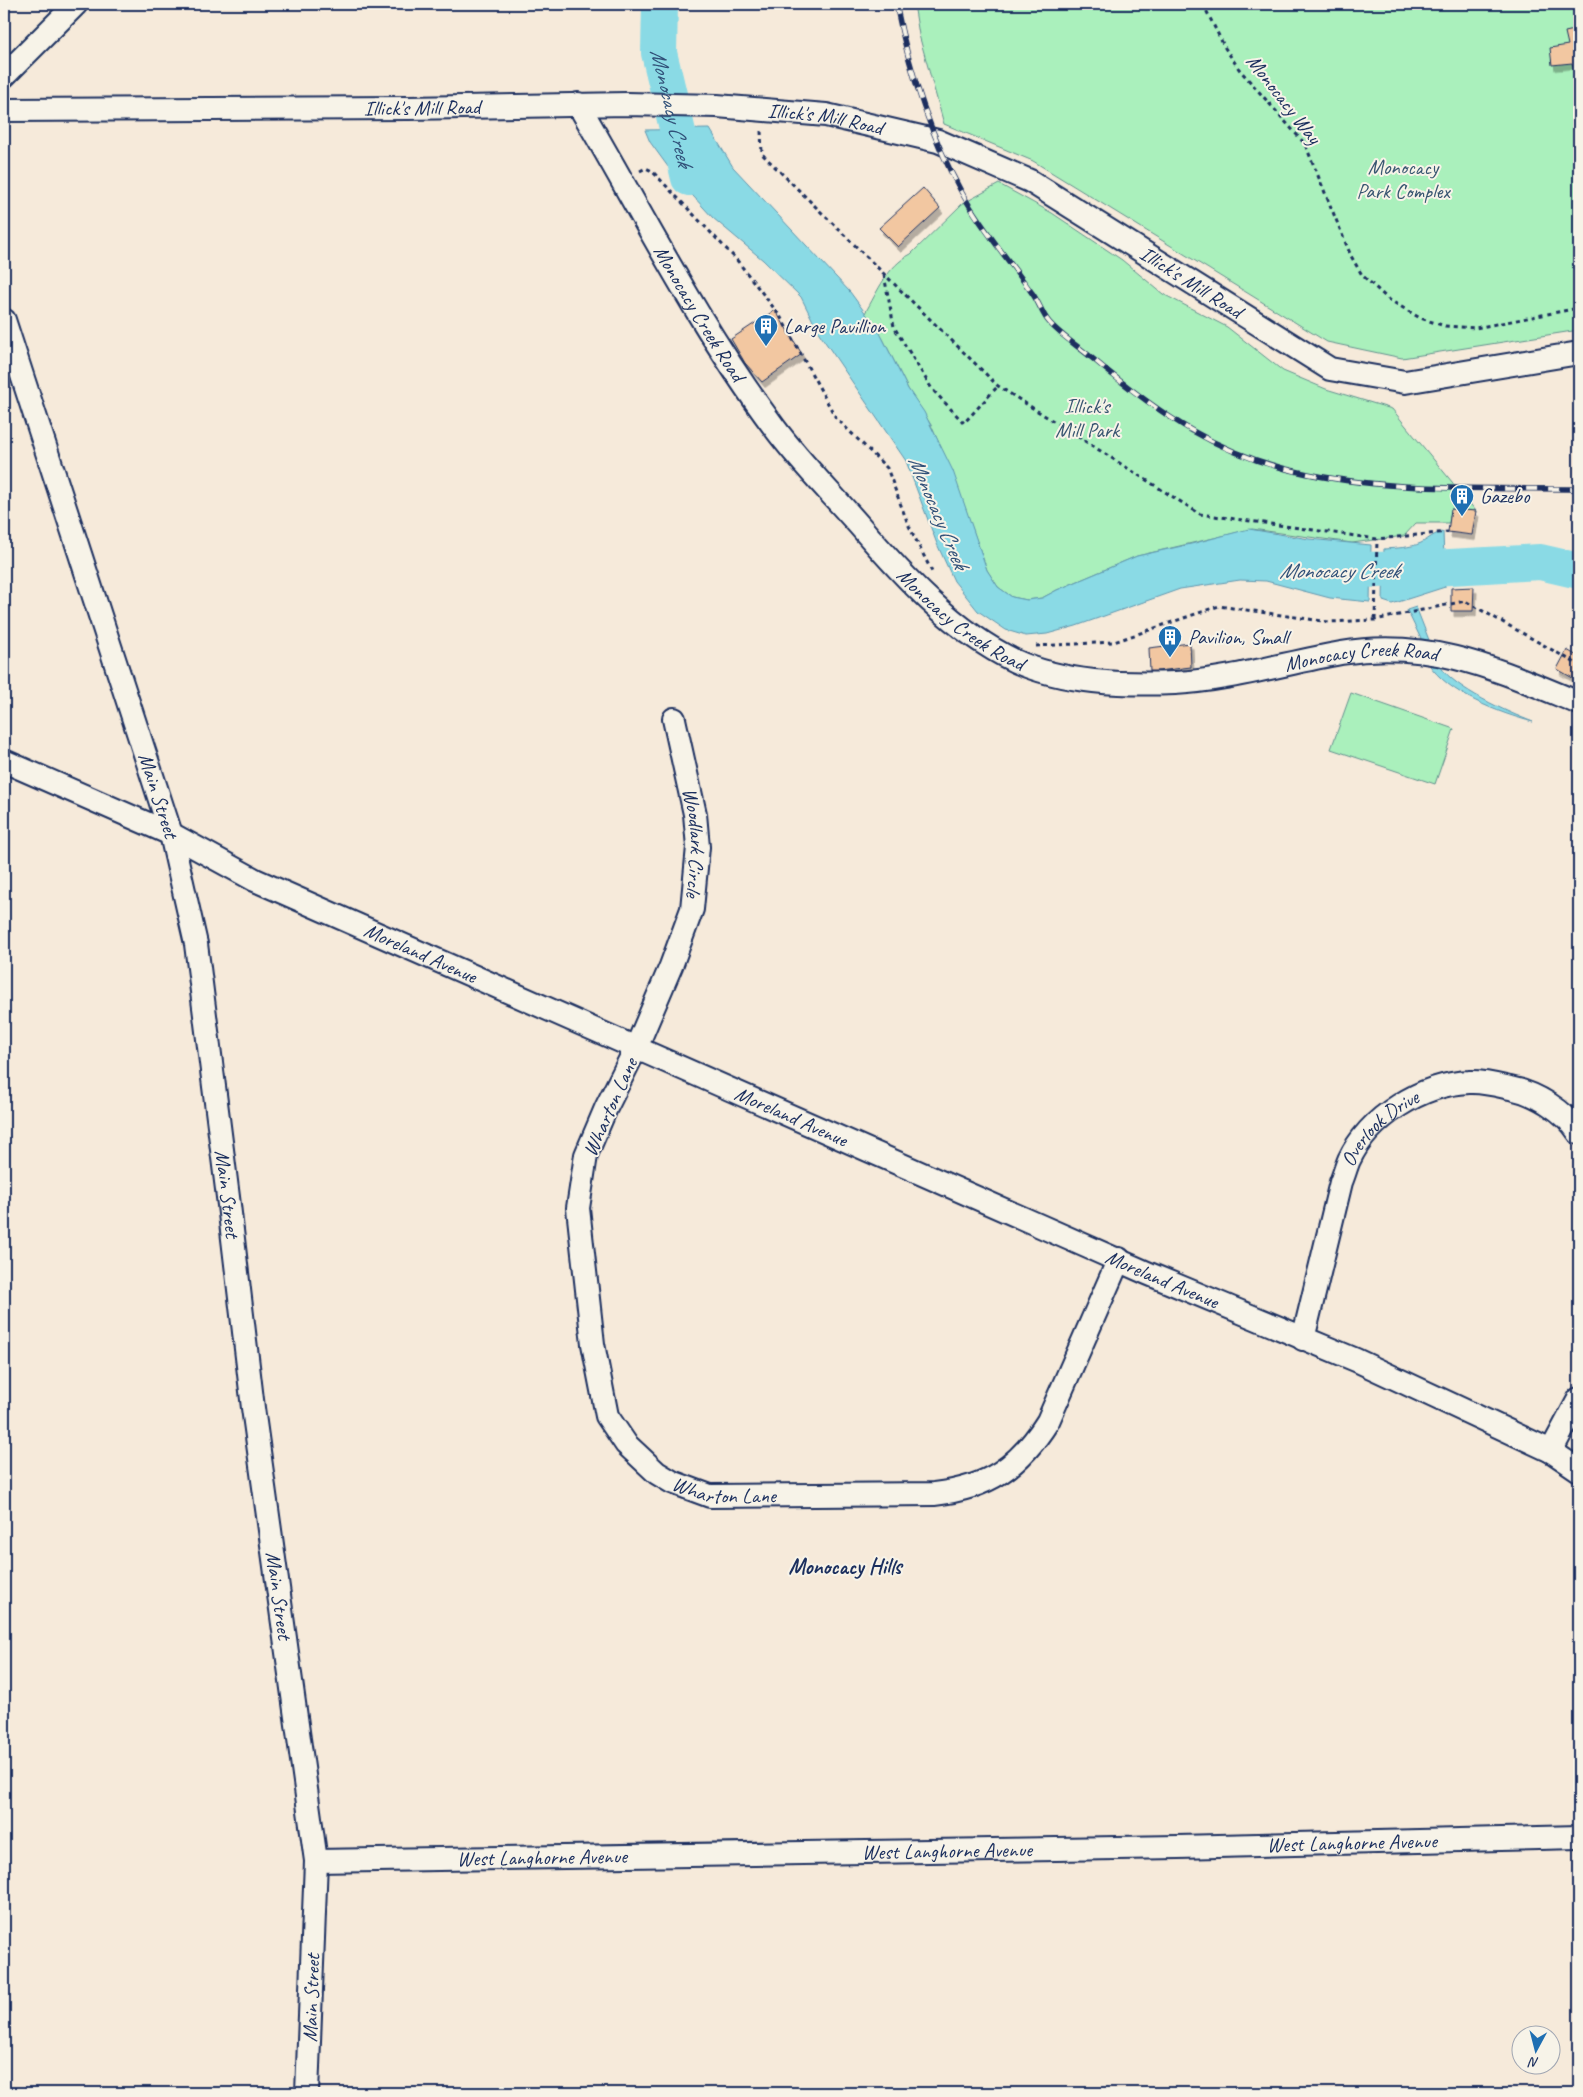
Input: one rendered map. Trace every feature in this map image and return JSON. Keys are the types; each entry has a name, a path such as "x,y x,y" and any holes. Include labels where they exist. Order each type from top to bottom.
{"street":[{"path":"4,76 76,4"},
{"name":"Monocacy Creek Road","path":"578,104 690,302 775,429 877,545 914,584 986,646 1035,668 1094,682 1124,683 1177,682 1233,676 1344,653 1387,650 1420,651 1472,661 1579,703"},
{"name":"Illick's Mill Road","path":"4,110 409,108 627,104 717,106 826,115 938,141 1030,180 1330,369 1405,382 1579,353"},
{"name":"Main Street","path":"4,320 171,834 196,944 230,1205 253,1408 316,1861 307,2093"},
{"name":"Woodlark Circle","path":"636,1048 671,966 692,909 696,880 698,848 695,814 674,718"},
{"name":"Moreland Avenue","path":"4,761 171,834 255,880 1119,1259 1356,1360 1551,1451 1579,1470"},
{"name":"Wharton Lane","path":"636,1048 606,1108 586,1155 578,1208 594,1344 607,1416 626,1444 657,1473 672,1482 710,1496 934,1494 959,1492 997,1477 1034,1442 1048,1421 1119,1259"},
{"name":"Overlook Drive","path":"1303,1339 1341,1182 1350,1159 1370,1130 1396,1108 1413,1097 1435,1088 1470,1082 1492,1083 1520,1090 1540,1099 1563,1114 1579,1133"},
{"path":"1551,1451 1579,1399"},
{"name":"West Langhorne Avenue","path":"316,1861 1168,1847 1579,1837"}],"path":[{"name":"Monocacy Way","path":"1203,4 1225,48 1239,69 1304,144 1351,256 1362,275 1388,300 1420,318 1445,326 1475,328 1579,308"},
{"path":"761,131 762,154 998,386 1200,514 1377,539 1448,532"},
{"path":"636,174 646,168 652,171 736,259 780,316 836,418 887,468 908,524 933,573"},
{"path":"884,275 894,327 932,389 964,423 998,386"},
{"path":"1376,620 1377,539"},
{"path":"1034,646 1114,642 1219,606 1329,622 1376,620 1465,601 1579,665"}],"green space":[{"name":"Monocacy Park Complex","path":"914,4 1579,4 1579,330 1402,358 1327,342 1033,161 944,124 919,35"},
{"name":"Illick's Mill Park","path":"999,184 1052,213 1122,260 1163,294 1227,327 1283,371 1326,389 1392,409 1476,511 1451,509 1449,523 1416,523 1404,536 1352,543 1252,529 1137,556 1042,598 1027,600 1012,597 998,587 987,570 958,488 931,425 908,389 883,339 865,313 889,272 896,265 911,254 962,204"},
{"path":"1351,693 1454,729 1435,784 1331,749"}],"water":[{"name":"Monocacy Creek","path":"710,129 733,167 850,292 880,333 908,389 924,412 953,471 987,570 998,587 1012,597 1027,600 1042,598 1137,556 1249,529 1309,539 1371,545 1370,602 1330,598 1266,581 1240,580 1180,589 1076,626 1047,634 1026,636 1006,630 978,611 954,581 937,544 906,461 819,333 801,297 763,260 713,218 674,175 650,142 645,130"},
{"name":"Monocacy Creek","path":"1443,532 1445,587 1392,604 1383,601 1384,549 1417,545"},
{"path":"1416,607 1429,640 1421,639 1407,610"},
{"path":"1428,663 1440,666 1457,683 1482,699 1533,722 1475,701 1448,684"}],"building":[{"path":"1579,29 1579,81 1572,63 1552,65 1550,48 1568,45 1565,32"},
{"path":"923,188 940,208 898,247 879,228"},
{"name":"Large Pavillion","path":"775,310 802,354 762,382 745,363 731,339"},
{"name":"Gazebo","path":"1451,509 1476,511 1472,535 1448,532"},
{"path":"1474,587 1473,611 1451,611 1451,588"},
{"name":"Pavilion, Small","path":"1190,643 1191,667 1150,672 1149,648"},
{"path":"1567,650 1579,657 1578,681 1557,669"}],"waterway":[{"name":"Monocacy Creek","path":"660,4 659,53 689,178"},
{"name":"Monocacy Creek","path":"1322,569 1395,570 1540,562 1579,571"}],"railway":[{"path":"896,4 907,53 930,125 962,193 987,232 1034,297 1053,327 1167,415 1192,431 1247,457 1308,474 1375,484 1443,488 1579,489"}],"place":[{"name":"Large Pavillion","path":"766,347"},
{"name":"Gazebo","path":"1462,517"},
{"name":"Pavilion, Small","path":"1170,658"}],"district":[{"name":"Monocacy Hills","path":"845,1566"}]}
